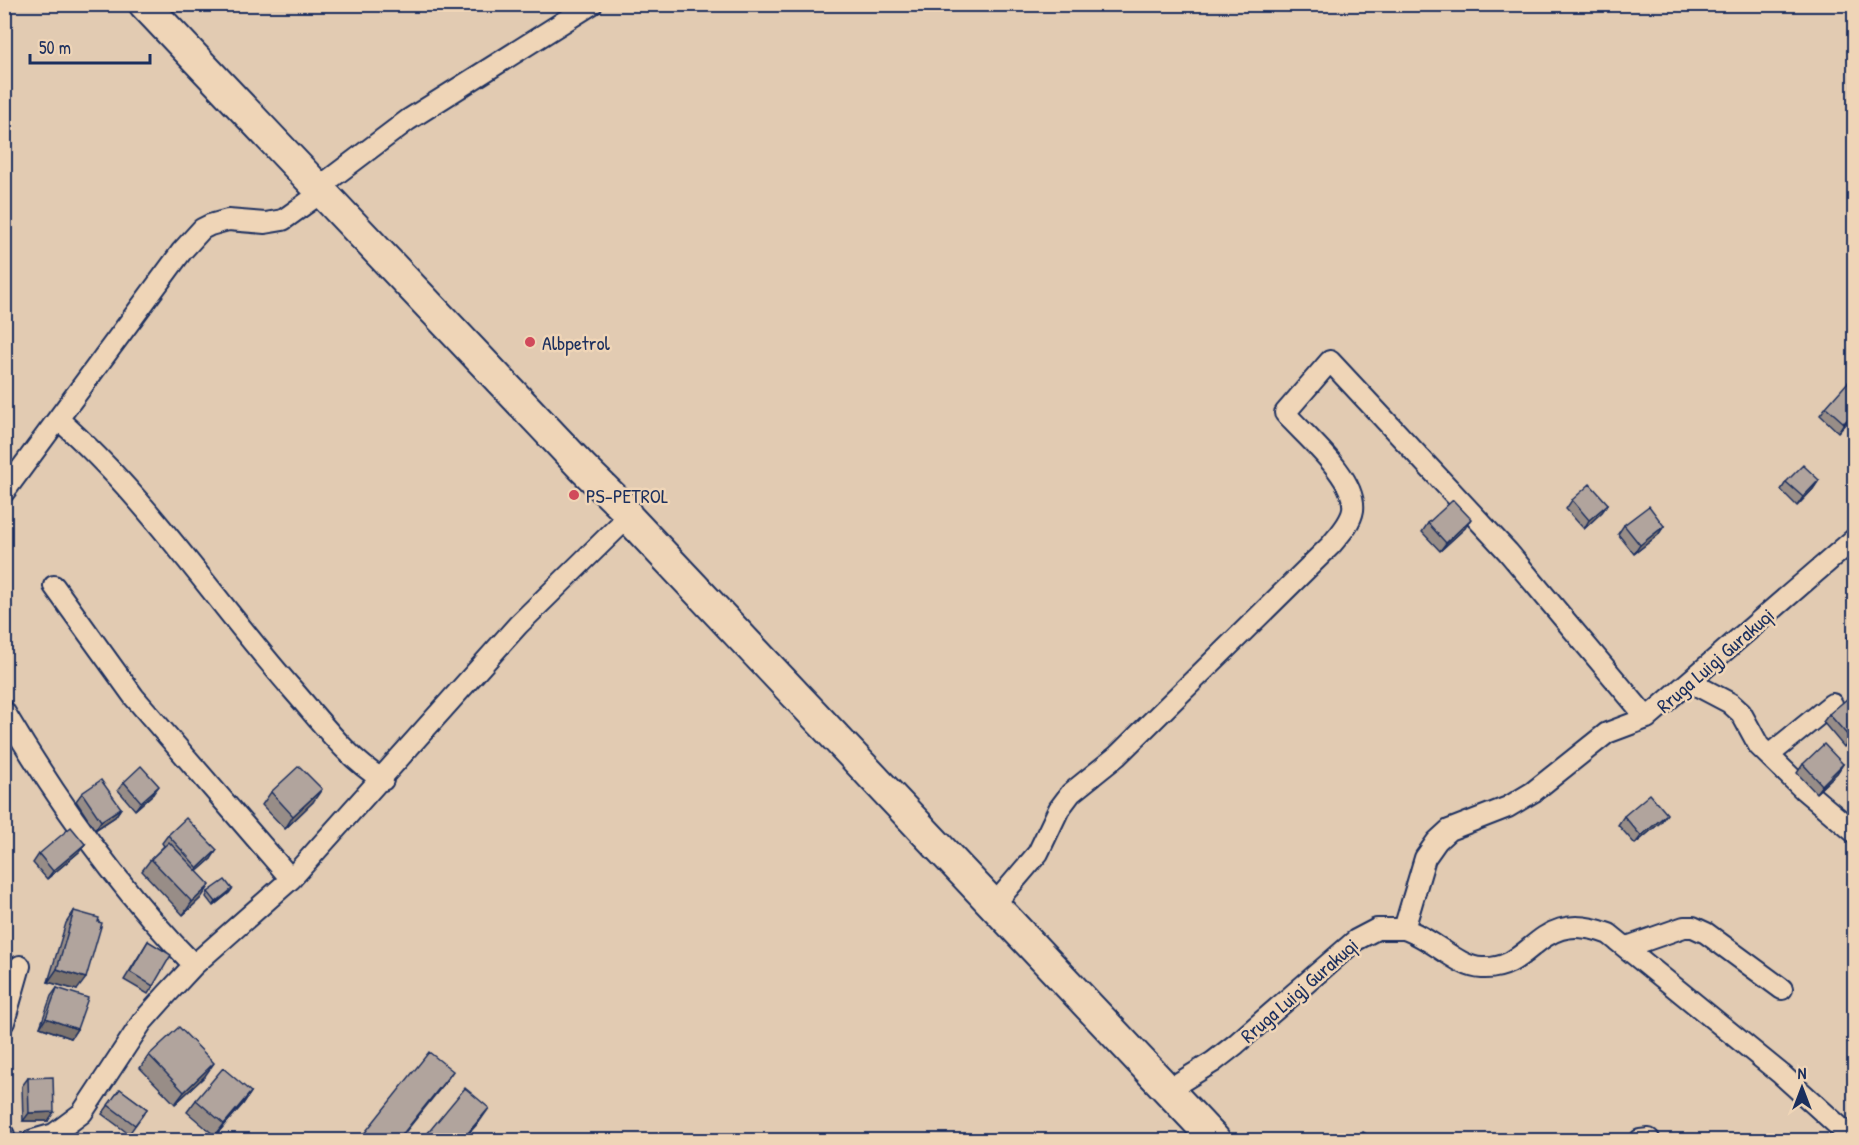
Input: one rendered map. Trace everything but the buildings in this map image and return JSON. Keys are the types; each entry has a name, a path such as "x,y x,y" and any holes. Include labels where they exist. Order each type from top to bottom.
{"main road":[{"path":"144,4 583,468 623,507 628,517 1166,1091 1215,1140"}],"street":[{"path":"4,492 182,251 202,229 228,220 265,223 283,220 408,120 592,4"},
{"path":"993,906 1038,853 1059,809 1071,793 1133,741 1331,545 1347,525 1353,512 1353,500 1348,486 1340,473 1285,413 1330,362 1508,552 1647,718"},
{"path":"58,419 91,449 159,524 247,638 347,754 383,780"},
{"path":"33,1140 70,1134 142,1022 194,965 291,879 383,780 518,625 628,517"},
{"name":"Rruga Luigj Gurakuqi","path":"1166,1091 1236,1044 1356,940 1377,929 1404,929 1425,858 1437,841 1449,830 1492,814 1525,797 1558,774 1583,750 1607,733 1647,718 1854,539"},
{"path":"54,586 135,697 291,879"},
{"path":"1690,682 1730,702 1740,713 1759,746 1803,789 1854,832"},
{"path":"1769,755 1832,704"},
{"path":"4,711 25,746 104,860 194,965"},
{"path":"1404,929 1421,934 1470,966 1484,968 1514,959 1545,935 1574,926 1600,931 1627,947 1804,1094 1854,1140"},
{"path":"1627,947 1684,927 1693,927 1706,933 1782,989"},
{"path":"4,1022 20,966"},
{"path":"4,1135 5,1140"}],"waterway":[{"path":"4,925 4,930"}],"place":[{"name":"Albpetrol","path":"530,342"},
{"name":"PS-PETROL","path":"574,495"}]}
